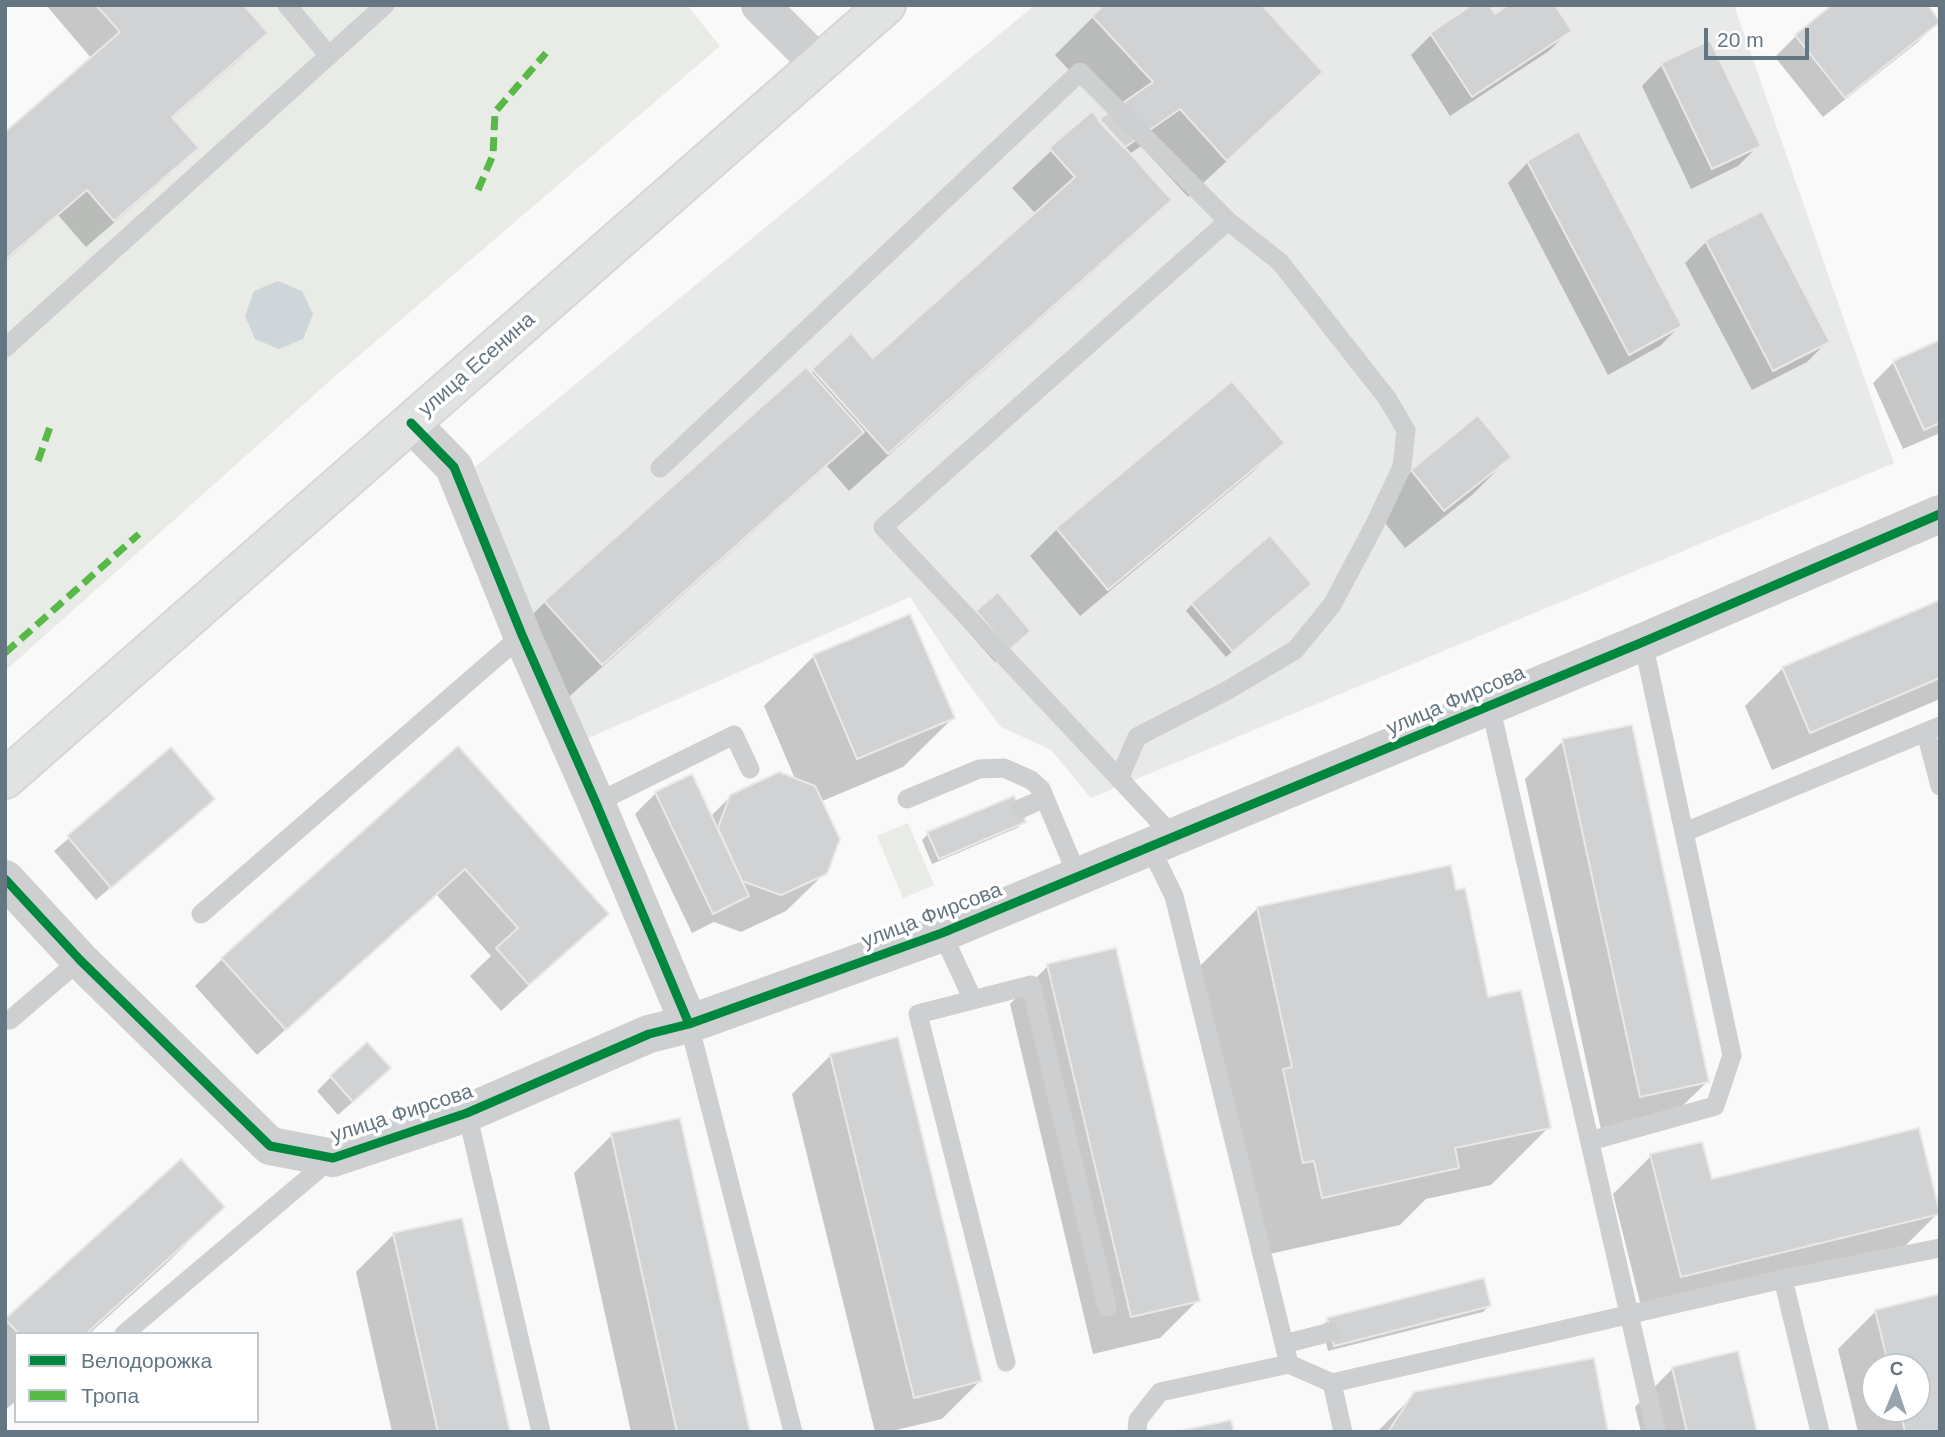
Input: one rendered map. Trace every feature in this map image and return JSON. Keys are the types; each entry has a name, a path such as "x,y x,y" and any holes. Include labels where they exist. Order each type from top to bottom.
{"main road":[{"name":"улица Есенина","path":"5,779 886,5"}],"street":[{"path":"760,5 819,64"},
{"path":"411,423 454,467 522,635 689,1024"},
{"name":"улица Фирсова","path":"5,880 80,960 270,1146 333,1158 467,1112 649,1034 689,1024 942,933 1643,642 1940,514"}],"lane":[{"path":"287,5 329,55"},
{"path":"5,348 385,5"},
{"path":"659,467 1080,72 1227,221 1280,262 1387,398 1406,430 1402,467 1374,526 1332,605 1295,650 1228,690 1137,737 1119,779"},
{"path":"1227,221 883,527 1119,779 1162,842 1289,1364"},
{"path":"201,914 522,635"},
{"path":"1590,1141 1714,1106 1732,1055 1643,642"},
{"path":"1490,705 1656,1432"},
{"path":"1685,832 1933,729 1940,786"},
{"path":"596,803 734,735 750,769"},
{"path":"907,799 979,769 1003,768 1031,780 1041,789 1078,877"},
{"path":"1020,808 1045,798"},
{"path":"942,933 973,1000"},
{"path":"5,1020 10,1020 80,960"},
{"path":"1006,1362 918,1014 1031,985 1107,1307"},
{"path":"689,1024 793,1432"},
{"path":"467,1112 541,1432"},
{"path":"126,1332 333,1158"},
{"path":"1137,1432 1138,1420 1160,1392 1289,1364 1332,1383 1783,1279 1940,1248"},
{"path":"1783,1279 1820,1432"},
{"path":"1284,1344 1331,1332"},
{"path":"1332,1383 1343,1432"}],"shaded area":[{"path":"244,5 687,5 720,46 333,378 5,671 5,260 87,190 114,221 172,117 268,33"},
{"path":"1035,5 1734,5 1894,463 1091,798 1051,750 1001,727 958,670 910,597 584,740 475,467"},
{"path":"278,281 302,291 313,314 303,339 279,349 255,339 245,316 254,291"},
{"path":"908,823 934,885 903,898 877,836"}],"building":[{"path":"96,5 244,5 268,33 172,117 199,148 114,221 87,190 5,260 5,132 120,32"},
{"path":"1104,5 1262,5 1323,72 1227,161 1180,109 1124,148 1098,120 1153,82 1092,16"},
{"path":"1472,5 1489,5 1495,14 1508,5 1555,5 1572,31 1472,97 1430,33"},
{"path":"1832,5 1928,5 1940,22 1845,98 1795,35"},
{"path":"1710,40 1761,146 1712,169 1661,63"},
{"path":"1092,111 1172,200 888,454 812,369 851,333 873,358 1075,177 1049,148"},
{"path":"1579,131 1682,326 1629,355 1527,161"},
{"path":"1762,211 1830,342 1773,371 1705,240"},
{"path":"1940,340 1940,423 1924,430 1893,361"},
{"path":"806,367 864,432 602,665 544,601"},
{"path":"1232,381 1285,443 1108,590 1056,528"},
{"path":"1478,415 1512,457 1444,511 1411,470"},
{"path":"1270,535 1312,584 1233,652 1191,603"},
{"path":"998,592 1031,631 1009,650 976,611"},
{"path":"1940,600 1940,678 1810,733 1782,667"},
{"path":"910,614 955,718 857,759 813,655"},
{"path":"1632,725 1709,1082 1640,1097 1562,739"},
{"path":"458,746 609,914 529,985 496,948 518,928 465,869 286,1030 221,958"},
{"path":"171,747 215,799 111,888 67,836"},
{"path":"779,772 815,786 840,839 827,874 781,895 742,881 718,828 730,795"},
{"path":"692,774 749,896 713,914 655,792"},
{"path":"1014,796 1026,822 939,859 927,832"},
{"path":"1451,865 1456,890 1465,888 1488,997 1521,990 1551,1128 1455,1148 1459,1168 1322,1198 1314,1161 1303,1163 1283,1069 1292,1067 1257,907"},
{"path":"1116,948 1200,1301 1131,1317 1047,964"},
{"path":"898,1037 982,1381 914,1398 830,1054"},
{"path":"367,1042 391,1068 353,1102 330,1076"},
{"path":"680,1118 750,1432 677,1432 611,1133"},
{"path":"1919,1128 1940,1214 1681,1277 1650,1154 1702,1142 1712,1179"},
{"path":"181,1159 225,1207 88,1332 17,1332 5,1319"},
{"path":"462,1218 510,1432 438,1432 393,1233"},
{"path":"1484,1278 1491,1306 1334,1346 1327,1318"},
{"path":"1940,1294 1940,1432 1905,1432 1903,1423 1931,1423 1931,1353 1886,1353 1875,1310"},
{"path":"1738,1351 1757,1432 1687,1432 1672,1367"},
{"path":"1594,1358 1608,1432 1388,1432 1414,1392"},
{"path":"1231,1420 1234,1432 1175,1432"}],"marked path":[{"path":"478,190 493,155 495,112 546,53"},
{"path":"38,461 50,427"},
{"path":"5,653 139,534"}],"cycle path":[{"path":"411,423 454,467 522,635 689,1024"},
{"path":"5,879 80,960 270,1146 333,1158 467,1113 649,1034 689,1024 942,933 1643,642 1940,514"}]}
